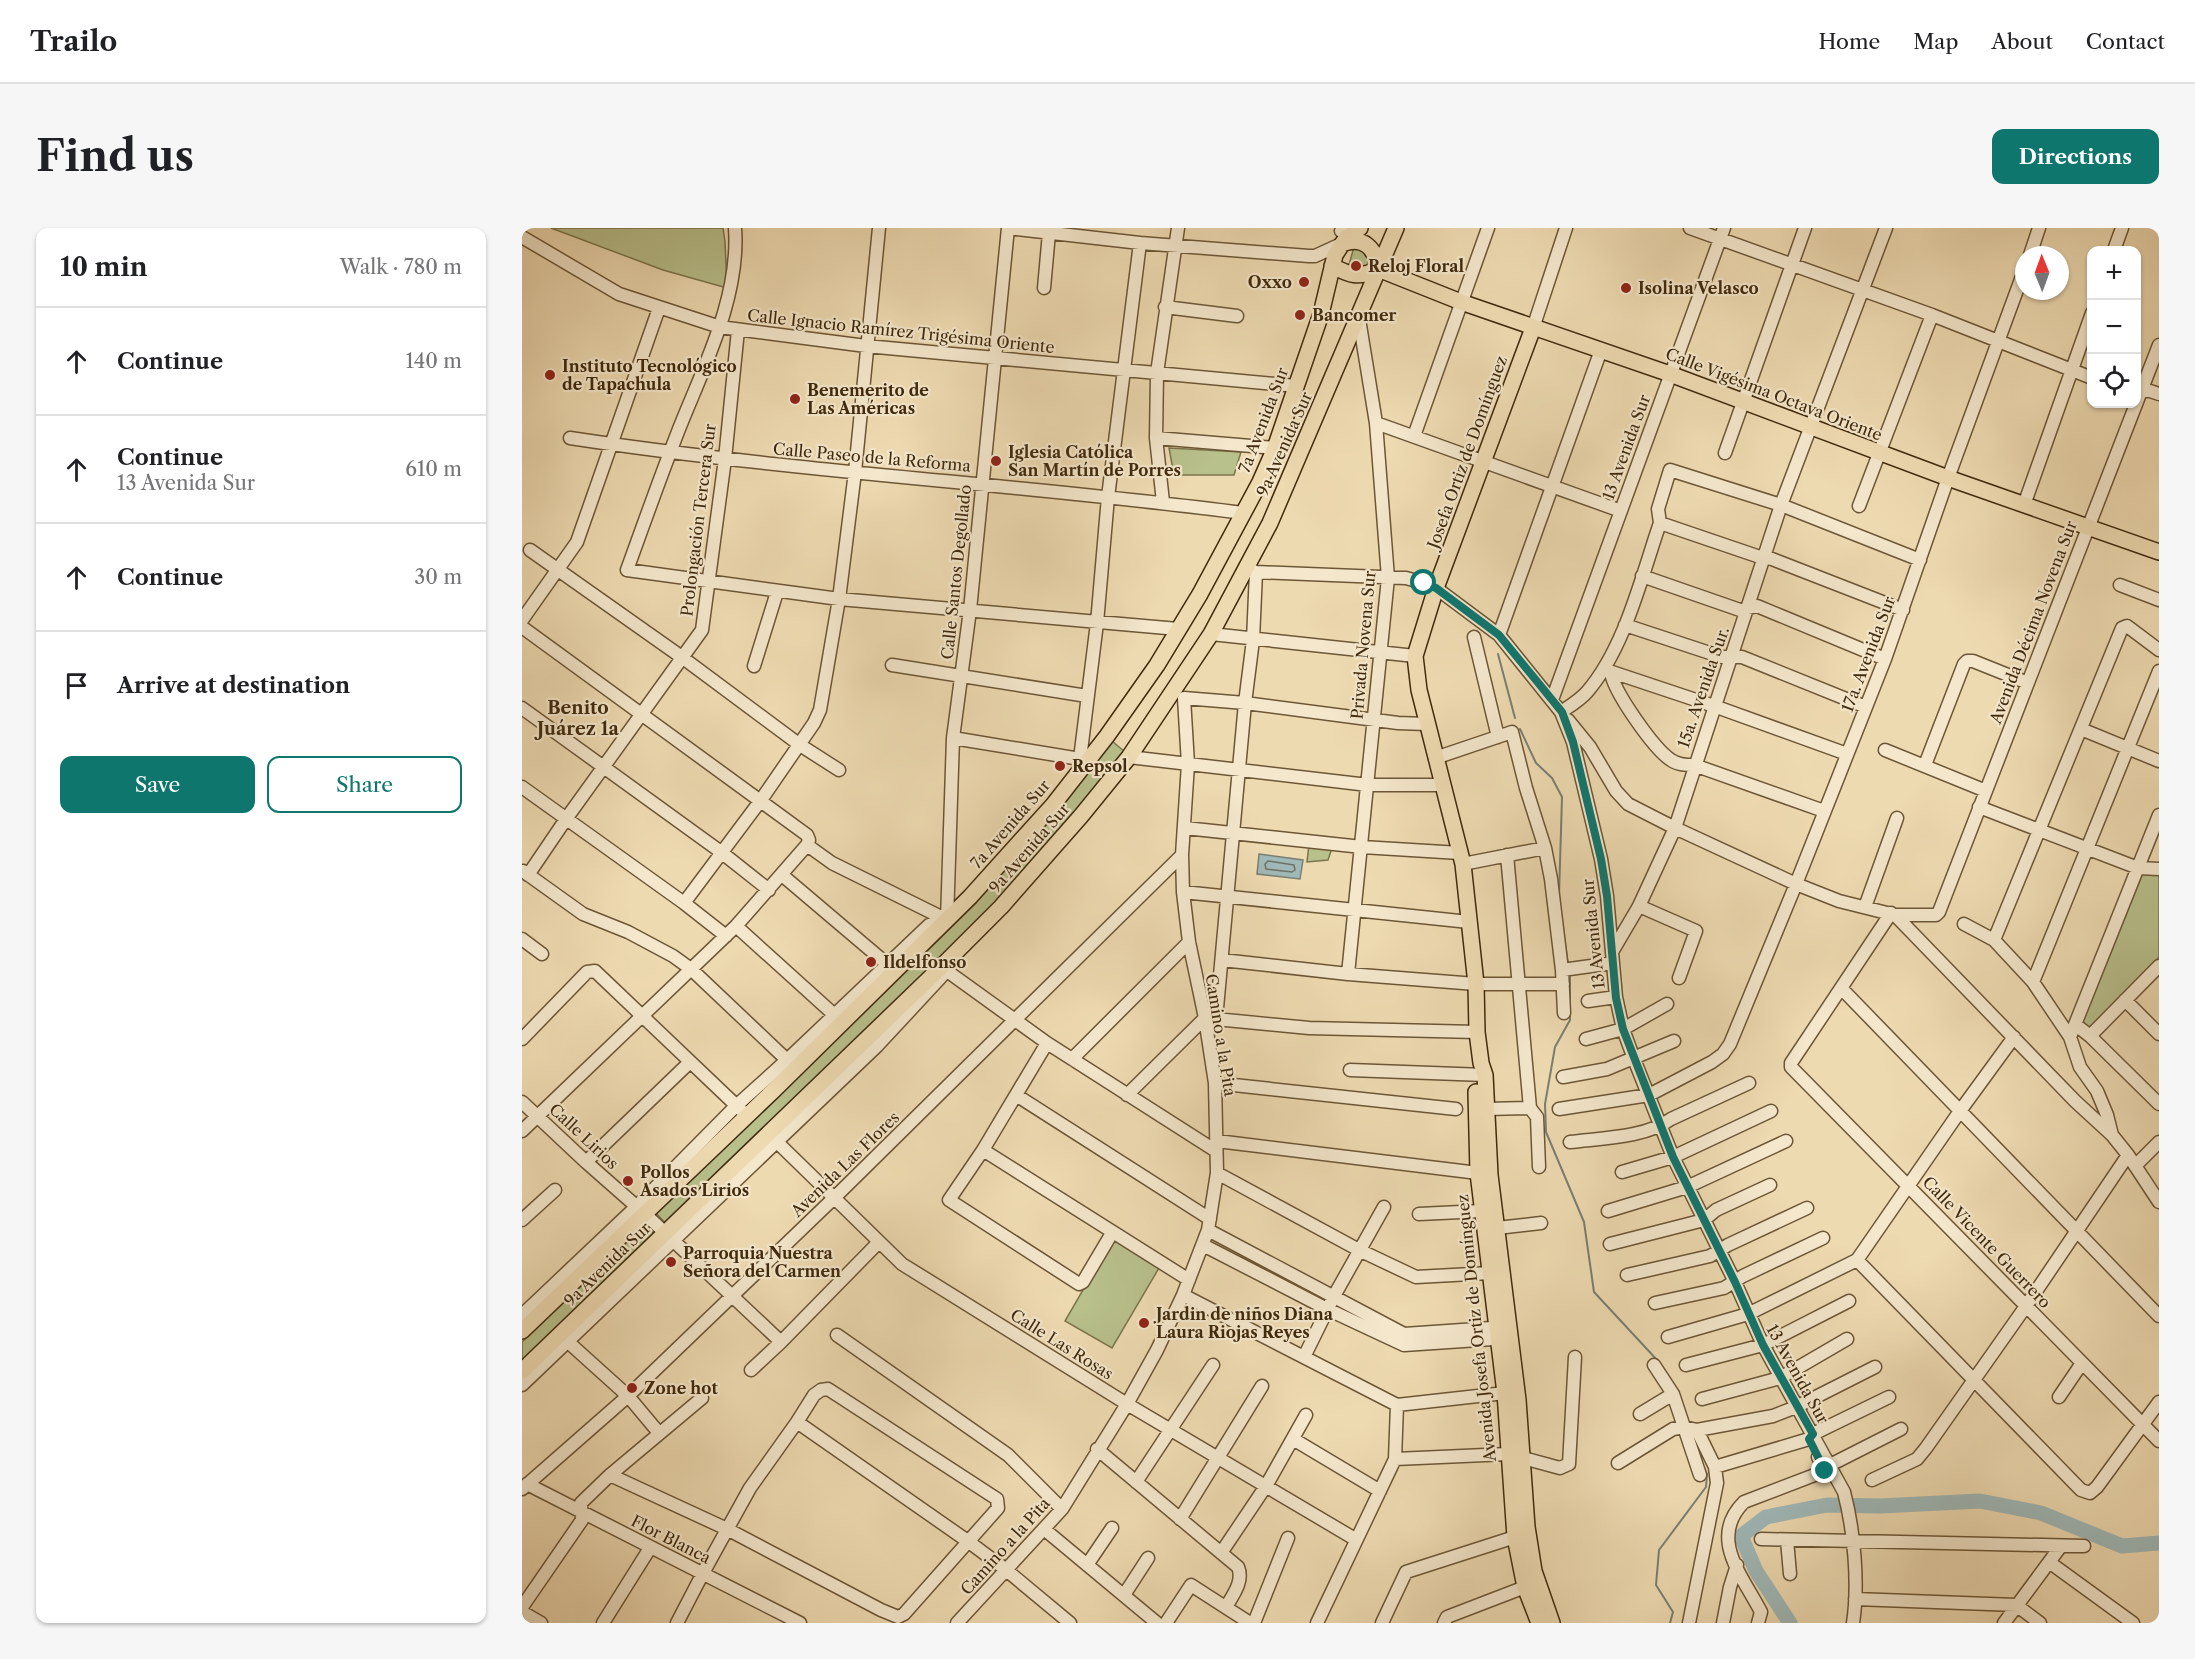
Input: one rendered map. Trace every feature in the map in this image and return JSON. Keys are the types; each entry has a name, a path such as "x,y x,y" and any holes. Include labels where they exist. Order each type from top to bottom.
{"main road":[{"path":"1332,266 1352,275 1364,275 1378,270 1375,254 1368,245 1358,241 1346,242 1341,233 1360,228"},
{"name":"9a Avenida Sur","path":"522,1371 602,1294 670,1237 985,922 1081,816 1180,693 1211,634 1251,569 1396,228"},
{"name":"7a Avenida Sur","path":"522,1331 528,1309 640,1209 741,1111 947,920 1053,805 1082,761 1132,701 1200,594 1260,482 1275,448 1321,314 1341,233"},
{"name":"Calle Vigésima Octava Oriente","path":"1378,270 1533,328 1743,400 1948,478 2159,552"},
{"name":"Josefa Ortiz de Domínguez","path":"1436,588 1533,328"},
{"name":"Avenida Josefa Ortiz de Domínguez","path":"1436,588 1415,656 1426,724 1461,858 1476,984 1480,1071 1478,1173 1482,1211 1490,1273 1504,1333 1505,1393 1534,1571 1552,1623"},
{"name":"Avenida Josefa Ortiz de Domínguez","path":"1480,1071 1487,1109 1490,1175 1497,1228 1515,1456 1515,1537 1526,1587 1539,1623"},
{"path":"598,1312 602,1294"}],"street":[{"path":"735,228 736,246 732,275 720,327 627,570 839,599 1178,629"},
{"path":"684,903 800,745 820,710 839,599 855,472 879,228"},
{"path":"1008,228 1049,233 1072,232 1140,243 1315,256 1332,266"},
{"name":"Calle Santos Degollado","path":"947,920 953,738 970,610 1008,228"},
{"path":"1163,502 1156,438 1156,373 1178,228"},
{"path":"1414,436 1488,228"},
{"path":"1533,328 1566,228"},
{"path":"1690,228 1722,233 1792,264 1864,289 2087,377"},
{"path":"1725,453 1805,228"},
{"name":"15a. Avenida Sur.","path":"1612,958 1639,906 1674,828 1781,505 1809,426 1886,228"},
{"path":"2033,246 2039,228"},
{"path":"2115,246 2122,228"},
{"path":"1044,288 1049,233"},
{"path":"1315,256 1341,233"},
{"name":"13 Avenida Sur","path":"1722,233 1552,700 1562,712 1573,742 1601,859 1616,998 1623,1029 1687,1187 1735,1282 1763,1345 1827,1468 1844,1492 1849,1510 1852,1541 1855,1599 1853,1623"},
{"name":"Calle Ignacio Ramírez Trigésima Oriente","path":"522,237 619,294 720,327 866,345 1296,386"},
{"path":"953,738 1082,761 1108,497 1140,243"},
{"name":"17a. Avenida Sur","path":"1649,1095 1712,1062 1723,1054 1730,1044 1885,659 2015,295"},
{"path":"1165,307 1238,316"},
{"path":"522,620 577,542 658,308"},
{"path":"1859,506 1932,315"},
{"name":"Privada Novena Sur","path":"1348,974 1388,578 1376,423 1359,319"},
{"path":"2024,505 2087,325"},
{"name":"Prolongación Tercera Sur","path":"525,873 702,630 725,459 738,330"},
{"name":"Avenida Décima Novena Sur","path":"2141,386 2159,345"},
{"path":"1499,635 1601,350"},
{"path":"2141,391 2159,394"},
{"name":"Avenida Décima Novena Sur","path":"1893,914 1931,916 1939,912 2133,408"},
{"path":"1376,423 1621,511"},
{"name":"Calle Paseo de la Reforma","path":"570,438 670,453 1163,502 1243,513"},
{"path":"1156,438 1275,448"},
{"path":"1920,561 1781,505 1670,470 1658,509 1660,523 1608,670 1585,694 1562,712 1590,747 1616,791 1628,804 1674,828 1796,884 1839,901 1893,914 2075,1101 2112,1135 2159,1202"},
{"path":"1660,523 1772,558 1903,610"},
{"path":"530,550 683,658 800,745 839,770"},
{"path":"1127,1095 1211,1019 1222,960 1245,703 1253,640 1251,569 1406,578 1436,588 1499,635 1552,700"},
{"path":"1642,576 1740,610 1757,606 1885,659"},
{"path":"2120,585 2159,600"},
{"path":"754,666 777,592"},
{"path":"1625,625 1722,657 1742,657 1866,707"},
{"path":"1994,940 2124,626 2159,650"},
{"path":"522,627 761,800 807,835 809,840 736,926 522,1131"},
{"path":"1211,634 1415,656"},
{"path":"1474,637 1498,737"},
{"path":"1925,765 1967,661 1973,661 2028,683"},
{"path":"892,665 1087,696"},
{"path":"1608,670 1847,754"},
{"path":"1608,670 1614,683 1654,743 1671,760 1683,765 1694,765 1824,811"},
{"path":"2033,982 2159,671"},
{"path":"1180,693 1398,723 1426,724"},
{"name":"Camino a la Pita","path":"957,1623 1062,1509 1097,1449 1127,1404 1157,1350 1183,1295 1209,1225 1217,1173 1215,1083 1211,1019 1189,942 1183,892 1182,855 1188,764 1180,693"},
{"path":"522,708 722,852 768,890"},
{"path":"2081,729 2159,761"},
{"path":"1435,758 1512,732 1526,788 1545,848 1555,903 1564,1013"},
{"path":"1885,750 1986,791"},
{"path":"1129,757 1368,785 1442,785"},
{"path":"522,787 684,903 726,936"},
{"path":"1979,807 2138,868 2159,869"},
{"path":"2070,1037 2159,815"},
{"path":"1865,907 1897,818"},
{"path":"1185,828 1461,858 1507,855 1545,848"},
{"path":"807,845 832,863 947,920"},
{"name":"Avenida Las Flores","path":"525,1487 628,1396 733,1296 1182,855"},
{"path":"1507,855 1521,984 1530,1108 1537,1117 1539,1167"},
{"path":"525,873 583,914 627,932 673,956 691,969 788,1060"},
{"path":"782,874 887,964"},
{"path":"1183,892 1469,922"},
{"path":"1639,906 1696,931 1679,978"},
{"path":"1893,914 1842,989 2159,1316"},
{"path":"522,1039 591,970 741,1111 788,1060 839,1019 887,964 929,925 947,920"},
{"path":"522,1385 598,1312 670,1237 777,1142 877,1046 947,971 985,922"},
{"path":"1964,924 1994,940 2033,982 2070,1037 2077,1051 2080,1067 2097,1091 2112,1135"},
{"path":"736,926 839,1019"},
{"path":"522,939 542,954"},
{"path":"1072,1059 1189,942"},
{"path":"1562,970 1612,958"},
{"path":"1222,960 1348,974 1476,984 1563,984"},
{"path":"2090,1036 2159,966"},
{"path":"947,971 1014,1021 1127,1095 1217,1146 1478,1173"},
{"name":"Calle Vicente Guerrero","path":"1842,989 1791,1063 1791,1067 2159,1441"},
{"path":"1588,1001 1616,998"},
{"path":"2125,1000 2159,1034"},
{"path":"1586,1039 1623,1029 1667,1004"},
{"path":"1211,1019 1309,1028 1477,1032"},
{"path":"2076,1025 2159,1104"},
{"path":"1668,1337 1748,1314 1857,1260 2014,1037"},
{"path":"1563,1077 1607,1070 1674,1041"},
{"path":"1047,1042 983,1150 949,1200 1079,1284 1083,1282 1112,1233"},
{"path":"586,1162 690,1062"},
{"path":"1350,1070 1480,1071"},
{"path":"1215,1083 1456,1109"},
{"path":"1570,1142 1647,1131 1749,1083"},
{"path":"1016,1095 1209,1225 1404,1334 1504,1333"},
{"path":"1559,1109 1649,1095"},
{"name":"Calle Lirios","path":"522,1102 781,1342"},
{"path":"1487,1109 1530,1108"},
{"path":"1622,1172 1673,1157 1771,1111"},
{"path":"1608,1211 1687,1187 1786,1141"},
{"name":"Calle Las Rosas","path":"777,1142 902,1264 1127,1404 1355,1539"},
{"path":"2135,1166 2159,1142"},
{"path":"983,1150 1189,1280"},
{"path":"1872,1479 1917,1459 1975,1380 2128,1155"},
{"path":"1217,1173 1359,1250 1416,1277 1490,1273"},
{"path":"1610,1244 1704,1220 1716,1210 1770,1185"},
{"path":"522,1221 555,1190"},
{"path":"1304,1357 1327,1309 1384,1207"},
{"path":"1627,1275 1710,1257 1728,1245 1807,1208"},
{"path":"1419,1214 1482,1211"},
{"path":"1497,1228 1541,1223"},
{"path":"1655,1303 1725,1288 1743,1276 1823,1238"},
{"path":"752,1370 879,1242"},
{"path":"1203,1245 1404,1346 1504,1333"},
{"path":"1857,1260 2081,1490 2090,1493 2097,1487 2159,1402"},
{"path":"1183,1295 1397,1405 1505,1393"},
{"path":"1686,1365 1763,1345 1849,1301"},
{"path":"837,1335 1008,1455 1062,1509"},
{"path":"1702,1399 1780,1378 1847,1339"},
{"path":"567,1341 628,1396 659,1433"},
{"path":"1395,1459 1515,1456 1560,1468 1569,1464 1575,1357"},
{"path":"2059,1397 2082,1363"},
{"path":"1136,1482 1213,1365"},
{"path":"1654,1365 1673,1394 1700,1475"},
{"path":"1618,1463 1673,1429 1684,1427 1697,1430 1773,1416 1796,1407 1875,1367"},
{"path":"1180,1519 1262,1386"},
{"path":"610,1475 726,1529 898,1617 904,1614 998,1508 997,1499 828,1389 821,1390 814,1395 750,1488 726,1529 677,1623"},
{"path":"1640,1414 1673,1394"},
{"path":"1715,1467 1811,1437 1889,1397"},
{"path":"522,1607 582,1520 581,1503 610,1475 702,1398"},
{"path":"1317,1623 1395,1459 1397,1405"},
{"path":"1221,1553 1266,1486 1306,1415"},
{"path":"797,1422 969,1542 1070,1623"},
{"path":"1759,1617 1727,1547 1728,1530 1736,1511 1744,1502 1827,1468 1901,1429"},
{"path":"1689,1623 1718,1484 1715,1467 1697,1430"},
{"path":"1293,1439 1380,1491"},
{"path":"1097,1449 1238,1567 1240,1581 1226,1607"},
{"name":"Flor Blanca","path":"525,1487 581,1511 800,1623"},
{"path":"1087,1564 1112,1528"},
{"path":"1044,1529 1157,1623"},
{"path":"1382,1623 1406,1572 1515,1537"},
{"path":"1166,1623 1191,1585 1252,1623 1287,1538"},
{"path":"1761,1539 2084,1546"},
{"path":"1787,1540 1790,1574"},
{"path":"2004,1623 2061,1546"},
{"path":"603,1623 650,1548"},
{"path":"1124,1595 1148,1558"},
{"path":"2049,1563 2133,1623"},
{"path":"1724,1623 1730,1587 1737,1565"},
{"path":"1444,1623 1447,1617 1526,1587"},
{"path":"1855,1599 2016,1605 2040,1623"},
{"path":"522,1612 542,1623"}],"green space":[{"path":"551,228 723,228 727,288 663,270"},
{"path":"1354,247 1364,250 1369,261 1365,268 1348,268"},
{"path":"1169,448 1241,452 1234,475 1174,475"},
{"path":"1112,741 1125,752 1069,824 986,915 667,1225 656,1213 975,904 1055,814"},
{"path":"1309,844 1332,848 1328,860 1307,862"},
{"path":"2140,873 2159,873 2159,957 2088,1030 2081,1024"},
{"path":"645,1224 656,1236 522,1365 522,1342"},
{"path":"1113,1238 1159,1268 1112,1348 1065,1321"}],"water":[{"path":"1259,854 1303,860 1300,879 1257,874"}],"waterway":[{"path":"1498,654 1515,718"},
{"path":"1520,729 1536,763 1552,778 1562,797 1559,896"},
{"path":"1564,937 1568,964"},
{"path":"1570,977 1570,1020 1555,1047 1545,1104 1546,1132 1584,1222 1594,1292 1658,1361"},
{"path":"1670,1623 1673,1612 1656,1585 1659,1550 1706,1487 1707,1474 1704,1468"},
{"path":"1790,1623 1756,1571 1741,1536 1766,1517 1827,1505 1880,1506 1980,1501 2041,1513 2122,1546 2159,1543"}],"place":[{"name":"Reloj Floral","path":"1356,266"},
{"name":"Oxxo","path":"1304,282"},
{"name":"Isolina Velasco","path":"1626,288"},
{"name":"Bancomer","path":"1300,315"},
{"name":"Instituto Tecnológico de Tapachula","path":"550,375"},
{"name":"Benemerito de Las Américas","path":"795,399"},
{"name":"Iglesia Católica San Martín de Porres","path":"996,461"},
{"name":"Repsol","path":"1060,766"},
{"name":"Ildelfonso","path":"871,962"},
{"name":"Pollos Asados Lirios","path":"628,1181"},
{"name":"Parroquia Nuestra Señora del Carmen","path":"671,1262"},
{"name":"Jardin de niños Diana Laura Riojas Reyes","path":"1144,1323"},
{"name":"Zone hot","path":"632,1388"}],"district":[{"name":"Benito Juárez 1a","path":"578,718"}],"route":[{"path":"1424,583 1436,588 1499,635 1562,712 1573,742 1601,859 1607,896 1616,998 1623,1029 1673,1157 1735,1282 1763,1345 1813,1434 1809,1439 1825,1471"}]}
